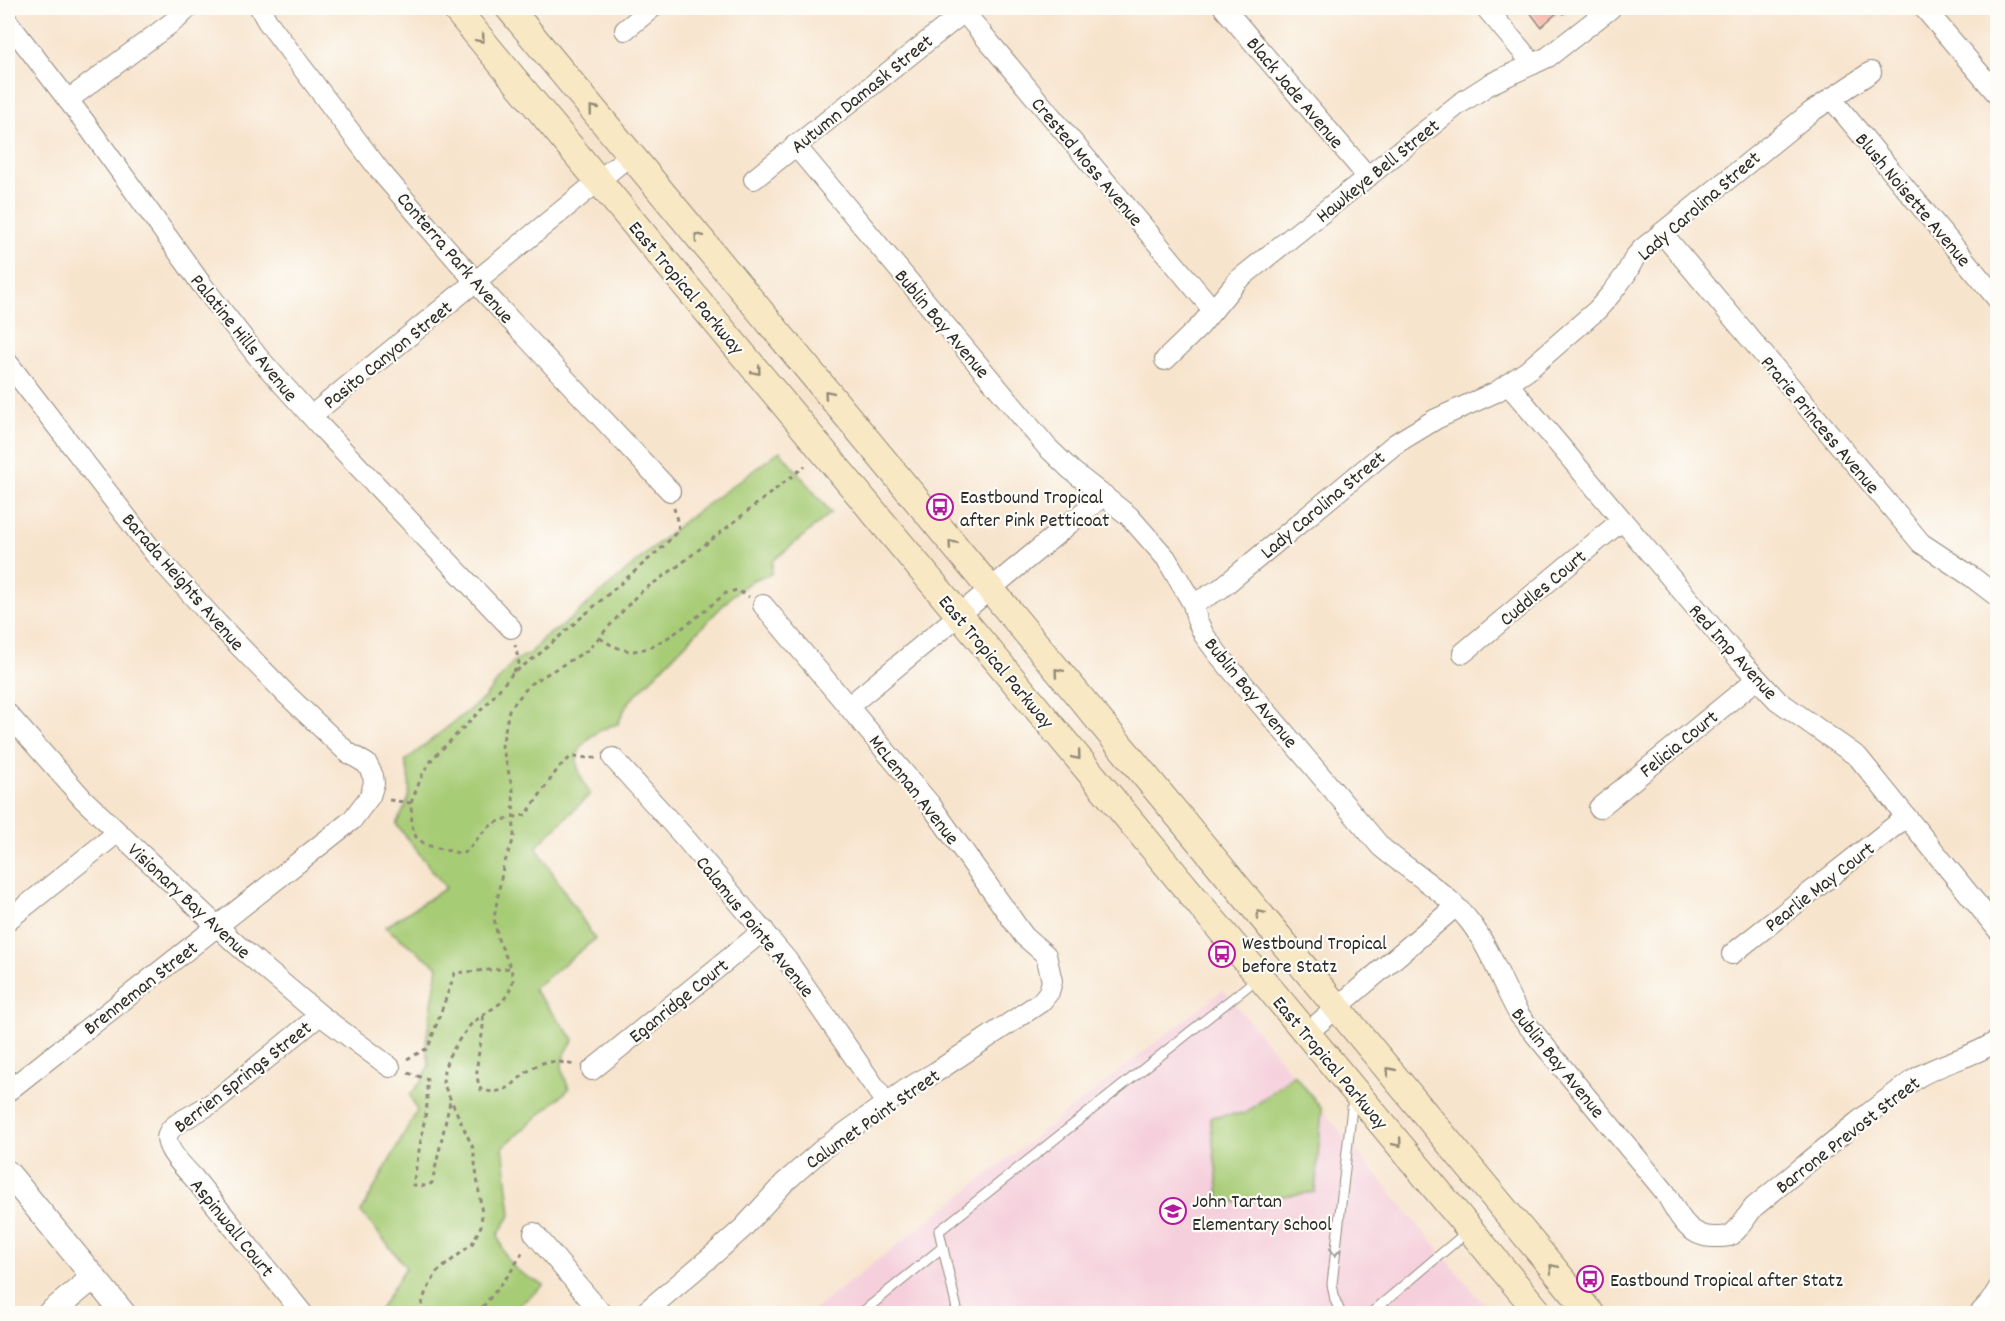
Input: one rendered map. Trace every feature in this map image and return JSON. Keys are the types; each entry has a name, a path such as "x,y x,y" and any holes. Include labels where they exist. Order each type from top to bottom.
{"main road":[{"name":"East Tropical Parkway","path":"455,8 599,181 1337,1007 1591,1314"},
{"name":"East Tropical Parkway","path":"509,8 630,155 1260,977 1540,1314"}],"street":[{"path":"68,100 178,18 188,8"},
{"name":"Conterra Park Avenue","path":"260,8 267,21 380,171 475,281 670,491"},
{"path":"625,30 652,8"},
{"name":"Black Jade Avenue","path":"1224,8 1368,177"},
{"path":"1486,8 1533,64"},
{"name":"Hawkeye Bell Street","path":"1165,360 1238,280 1459,104 1490,84 1562,48 1611,8"},
{"path":"1924,8 1998,95"},
{"name":"Autumn Damask Street","path":"754,179 966,10"},
{"name":"Crested Moss Avenue","path":"966,10 1213,310"},
{"name":"Palatine Hills Avenue","path":"8,22 68,100 202,285 258,357 511,628"},
{"name":"Lady Carolina Street","path":"1192,604 1220,589 1395,444 1436,419 1496,392 1527,371 1597,310 1626,274 1635,257 1662,232 1831,98 1870,72"},
{"name":"Blush Noisette Avenue","path":"1831,98 1998,300"},
{"name":"Bublin Bay Avenue","path":"795,146 1047,447 1071,470 1130,516 1166,558 1192,604 1204,635 1218,654 1381,847 1398,862 1420,875 1468,920 1492,957 1506,994 1520,1016 1665,1192 1682,1223 1706,1237"},
{"name":"Pasito Canyon Street","path":"311,416 630,155"},
{"name":"Prarie Princess Avenue","path":"1662,232 1921,543 1998,597"},
{"name":"Barada Heights Avenue","path":"8,363 155,554 218,624 296,703 347,752 367,764 374,783"},
{"name":"Red Imp Avenue","path":"1508,384 1621,521 1758,679 1777,700 1858,758 1998,930"},
{"path":"849,706 1104,495"},
{"name":"Cuddles Court","path":"1463,653 1621,521"},
{"name":"McLennan Avenue","path":"763,605 930,804 1024,936 1046,955 1052,981"},
{"name":"Felicia Court","path":"1599,808 1758,679"},
{"name":"Visionary Bay Avenue","path":"8,714 69,784 217,926 320,1015 390,1067"},
{"name":"Calamus Pointe Avenue","path":"613,758 678,829 764,930 886,1103"},
{"name":"Brenneman Street","path":"8,1091 352,820 370,796 374,783"},
{"name":"Pearlie May Court","path":"1732,954 1906,817"},
{"path":"8,920 117,832"},
{"path":"1307,1033 1455,907"},
{"name":"Eganridge Court","path":"592,1070 764,930"},
{"name":"Calumet Point Street","path":"643,1314 729,1241 784,1183 825,1147 886,1103 1041,1002 1049,992 1052,981"},
{"name":"Berrien Springs Street","path":"166,1139 172,1126 216,1101 320,1015"},
{"name":"Barrone Prevost Street","path":"1706,1237 1728,1236 1737,1229 1754,1207 1917,1078 1998,1040"},
{"name":"Aspinwall Court","path":"166,1139 177,1161 193,1177 303,1314"},
{"path":"8,1173 124,1314"},
{"path":"534,1233 602,1314"},
{"path":"49,1314 94,1277"},
{"path":"1979,1314 1998,1289"}],"lane":[{"path":"957,1312 939,1231 1260,977"},
{"path":"1341,1314 1332,1284 1354,1090"},
{"path":"1370,1314 1470,1229"},
{"path":"860,1314 943,1247"}],"path":[{"path":"419,1314 425,1294 437,1272 472,1244 481,1226 482,1214 473,1148 443,1083 444,1070 449,1056 472,1023 502,1002 513,981 511,968 498,939 494,918 502,867 514,838 513,790 502,746 509,710 530,684 588,650 638,594 678,566 805,466"},
{"path":"512,674 538,655 665,545 679,529 670,491"},
{"path":"600,638 608,645 631,651 646,647 672,636 726,593 736,590 763,605"},
{"path":"511,628 519,663 489,704 433,758 423,773 411,803 412,826 416,837 426,845 462,855 488,827 502,820 526,815 559,767 570,757 613,758"},
{"path":"390,1067 428,1048 454,973 511,968"},
{"path":"483,1016 484,1025 476,1078 481,1090 492,1092 503,1090 513,1086 537,1065 558,1061 592,1070"},
{"path":"390,1067 427,1079 428,1105 413,1185 426,1186 432,1183 450,1100"},
{"path":"477,1314 510,1273 534,1233"}],"shaded area":[{"name":"John Tartan Elementary School","path":"1223,990 1491,1313 809,1314"}],"green space":[{"path":"780,451 831,513 773,561 771,574 753,580 734,594 627,704 618,724 597,732 585,742 578,755 577,763 580,775 590,794 536,847 595,939 533,989 574,1039 565,1053 562,1064 563,1075 569,1089 503,1147 511,1214 498,1235 505,1254 514,1267 544,1285 510,1313 378,1313 406,1267 361,1212 417,1111 410,1095 422,1081 429,1065 426,1042 438,967 385,927 446,888 396,824 405,808 410,787 405,761 484,698 514,661 531,653 544,637 561,627 683,522"},
{"path":"1294,1074 1322,1109 1315,1192 1220,1204 1210,1117 1246,1113"}],"building":[{"path":"1527,8 1570,8 1563,14 1560,10 1541,27"}],"place":[{"name":"Eastbound Tropical after Pink Petticoat","path":"940,507"},
{"name":"Westbound Tropical before Statz","path":"1222,954"},
{"name":"John Tartan Elementary School","path":"1173,1211"},
{"name":"Eastbound Tropical after Statz","path":"1590,1279"}]}
